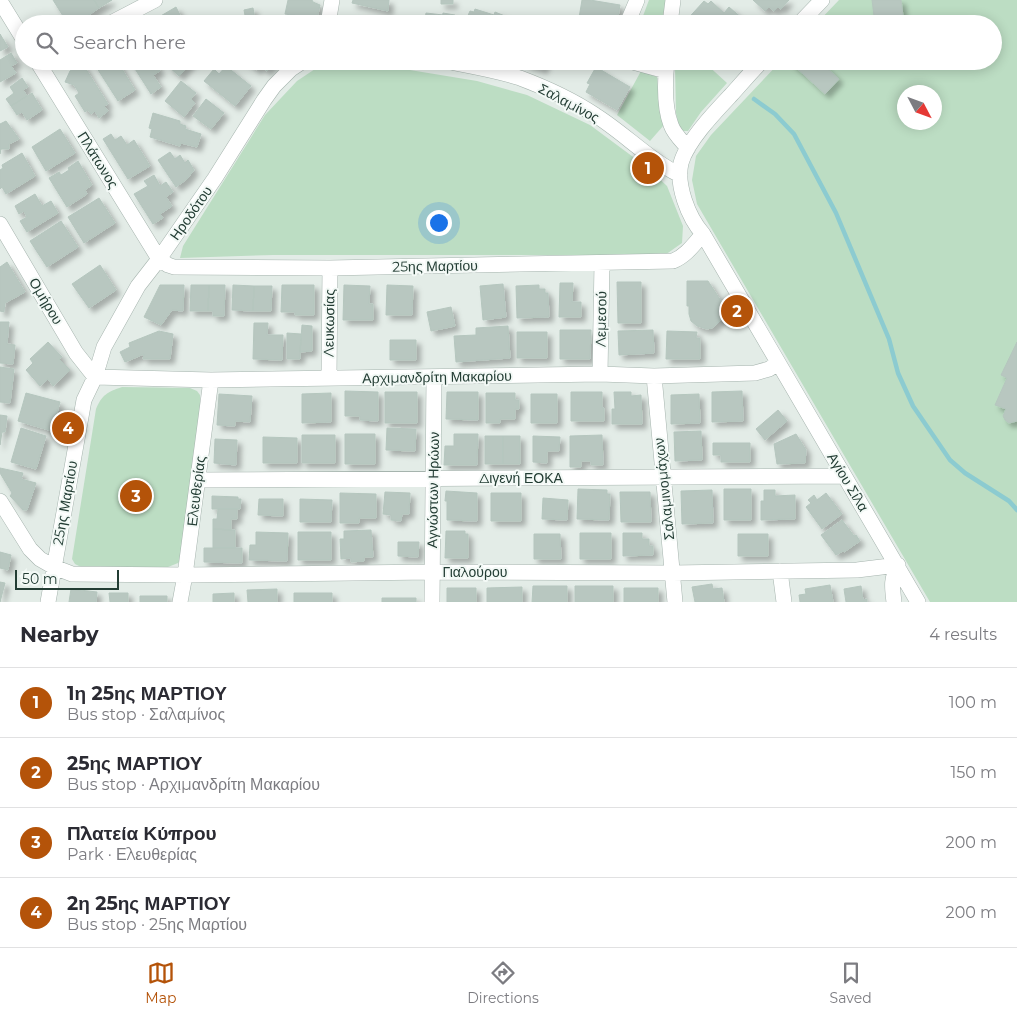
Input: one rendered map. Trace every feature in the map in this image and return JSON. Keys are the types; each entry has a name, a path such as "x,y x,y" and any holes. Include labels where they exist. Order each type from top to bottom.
{"street":[{"path":"126,15 155,0"},
{"path":"330,15 332,0"},
{"path":"631,15 637,0"},
{"path":"671,15 673,0"},
{"path":"808,15 822,0"},
{"path":"0,1 15,25"},
{"name":"Πλάτωνος","path":"46,70 159,259"},
{"name":"Ηροδότου","path":"95,377 104,347 138,286 215,178 274,86 290,70"},
{"name":"Σαλαμίνος","path":"489,70 518,78 547,90 593,114 680,175"},
{"path":"666,70 666,96 669,120 671,127 688,148"},
{"path":"680,175 681,164 688,148 711,118 754,70"},
{"name":"Αγίου Σίλα","path":"680,175 682,192 697,227 703,234 918,602"},
{"name":"Ομήρου","path":"0,224 76,353 95,377"},
{"name":"25ης Μαρτίου","path":"159,259 174,267 330,268 673,261 685,254 703,234"},
{"name":"Λεμεσού","path":"600,374 602,263"},
{"name":"Λευκωσίας","path":"329,378 330,268"},
{"name":"Αρχιμανδρίτη Μακαρίου","path":"95,377 211,380 600,374 654,376 755,373 769,369 778,363"},
{"name":"Σαλαμινομάχων","path":"654,376 675,602"},
{"name":"25ης Μαρτίου","path":"48,602 84,400 95,377"},
{"name":"Αγνώστων Ηρώων","path":"432,602 434,377"},
{"name":"Ελευθερίας","path":"180,602 211,380"},
{"name":"Διγενή ΕΟΚΑ","path":"198,480 844,476"},
{"name":"Γιαλούρου","path":"0,501 30,549 40,559 72,574 673,573 857,570 898,566"},
{"path":"894,602 893,576 898,566"},
{"path":"780,571 784,602"}],"green space":[{"path":"649,0 668,0 667,15 643,15"},
{"path":"839,0 1017,0 1017,602 930,602 697,204 692,180 696,156 711,135 772,70 1002,70 1002,15 825,15"},
{"path":"314,70 410,70 477,81 527,95 590,125 648,168 667,186 683,226 682,243 665,255 273,255 180,258 183,246 265,115 297,81"},
{"path":"675,70 713,70 727,83 701,112 688,131 680,131 676,113"},
{"path":"641,71 657,77 659,102 664,125 650,141 617,115"},
{"path":"122,387 190,388 197,391 200,395 182,559 168,567 81,567 75,564 72,559 96,409 100,400 112,391"}],"building":[{"path":"53,0 94,0 99,8 89,15 62,15"},
{"path":"94,0 112,0 99,8"},
{"path":"288,0 312,0 320,5 318,15 285,14"},
{"path":"353,0 389,0 388,11 352,3"},
{"path":"441,0 453,0 453,4 441,4"},
{"path":"582,0 620,5 618,15 580,15"},
{"path":"753,0 789,0 781,9 778,7 774,11 769,7 765,11"},
{"path":"872,0 901,0 903,15 874,15"},
{"path":"704,1 708,4 711,1 724,13 729,7 738,15 691,15"},
{"path":"176,7 180,15 162,15"},
{"path":"253,8 254,15 245,15 244,10"},
{"path":"475,9 494,15 468,15 470,11 474,12"},
{"path":"426,13 443,15 426,15"},
{"path":"0,34 8,47 0,51"},
{"path":"11,53 15,64 11,66 16,73 0,82 0,60"},
{"path":"87,70 108,104 104,106 108,111 99,118 95,111 91,114 88,110 85,112 75,96 79,93 74,85 65,82 70,71"},
{"path":"98,70 123,70 135,90 118,101"},
{"path":"136,70 159,70 153,75 161,87 151,94"},
{"path":"172,70 185,70 179,76"},
{"path":"213,70 219,74 222,70 231,70 251,86 235,106 204,81"},
{"path":"594,70 601,70 630,87 617,110 586,92 590,84 587,83"},
{"path":"799,70 829,70 839,79 825,94"},
{"path":"22,78 28,87 23,90 27,96 11,106 6,99 14,93 10,87"},
{"path":"181,81 196,93 191,99 195,103 184,117 165,101"},
{"path":"32,93 42,110 27,120 22,112 17,115 11,106"},
{"path":"206,99 224,113 211,129 193,116"},
{"path":"153,113 180,121 180,124 186,126 185,129 201,134 197,147 181,143 180,146 150,137 152,129 149,128"},
{"path":"6,121 19,139 9,144 9,149 1,149 0,154 0,124"},
{"path":"60,129 75,153 46,171 32,147"},
{"path":"111,134 115,140 121,136 127,145 134,140 150,166 128,179 103,139"},
{"path":"170,152 175,159 180,155 185,163 188,160 194,170 187,179 176,187 158,160"},
{"path":"22,153 35,176 6,194 2,187 0,189 0,170 3,168 2,165"},
{"path":"78,161 92,185 85,190 87,194 67,207 49,178 59,172 61,175"},
{"path":"154,175 160,186 166,182 173,192 166,197 172,206 160,214 163,218 153,224 134,194 148,186 144,181"},
{"path":"35,194 42,206 51,201 58,213 27,232 20,221 27,217 24,211 19,214 15,206"},
{"path":"99,198 115,223 84,243 68,217"},
{"path":"61,221 78,247 47,267 30,241"},
{"path":"7,262 25,292 5,303 4,312 0,311 0,267"},
{"path":"100,265 116,290 89,308 72,284"},
{"path":"687,281 708,281 727,310 719,322 712,328 707,329 697,326 691,321 689,306 687,306"},
{"path":"617,282 641,282 641,323 618,323"},
{"path":"560,283 573,283 572,302 581,302 581,317 559,317"},
{"path":"503,284 506,317 483,320 480,286"},
{"path":"160,285 184,285 183,311 172,310 161,325 144,317"},
{"path":"191,285 209,285 208,311 190,311"},
{"path":"209,285 225,285 224,316 213,316 213,311 208,311"},
{"path":"233,285 254,286 253,311 232,310"},
{"path":"282,285 314,285 314,315 295,315 295,312 281,312"},
{"path":"344,285 370,286 369,304 373,304 373,320 343,320"},
{"path":"387,285 413,286 412,315 386,315"},
{"path":"539,285 539,289 545,289 545,293 548,293 549,317 517,318 516,286"},
{"path":"254,286 272,286 271,311 253,311"},
{"path":"451,307 455,326 431,331 427,312"},
{"path":"0,322 9,322 7,344 15,345 13,364 0,363"},
{"path":"254,323 268,323 267,335 283,335 282,360 253,359"},
{"path":"302,325 312,326 312,351 300,352"},
{"path":"508,326 510,358 456,362 454,336 476,335 476,328"},
{"path":"560,330 591,330 590,359 560,359"},
{"path":"653,330 654,353 619,355 618,331"},
{"path":"159,331 173,334 170,359 143,359 144,354 125,362 120,352 130,347 129,343"},
{"path":"667,331 697,332 696,338 700,338 700,359 666,359"},
{"path":"517,332 547,332 547,358 517,358"},
{"path":"287,333 301,334 300,359 287,359"},
{"path":"390,340 416,340 416,360 390,360"},
{"path":"48,342 62,357 59,359 70,370 53,386 48,379 40,386 26,370 33,363 30,359"},
{"path":"1017,342 1017,421 1009,423 1003,416 1006,409 995,405 1007,378 1001,375"},
{"path":"0,367 14,369 10,403 0,402"},
{"path":"345,391 378,392 378,421 360,420 360,416 345,416"},
{"path":"742,391 743,421 712,422 712,392"},
{"path":"385,392 417,392 417,423 385,423"},
{"path":"447,392 478,392 478,420 446,419"},
{"path":"571,392 602,392 604,421 571,421"},
{"path":"614,392 631,392 631,396 641,395 642,424 612,424 612,409 615,409"},
{"path":"26,393 60,402 52,431 18,421"},
{"path":"331,393 331,422 302,423 302,394"},
{"path":"486,393 515,393 515,400 519,400 519,409 515,409 515,419 500,419 500,423 486,423"},
{"path":"219,394 252,396 250,422 235,421 235,426 217,425"},
{"path":"531,394 557,394 557,423 531,423"},
{"path":"699,394 700,423 671,424 671,395"},
{"path":"778,410 787,421 765,440 756,429"},
{"path":"0,415 7,416 5,432 2,432 0,445"},
{"path":"21,428 46,436 36,469 11,462"},
{"path":"387,428 416,429 415,451 386,450"},
{"path":"701,431 702,460 675,461 674,432"},
{"path":"345,434 375,434 375,464 345,464"},
{"path":"454,434 478,434 477,465 444,465 445,446 454,446"},
{"path":"796,434 806,450 805,463 777,464 774,444"},
{"path":"302,435 335,435 335,463 302,463"},
{"path":"602,435 603,465 591,465 591,461 581,461 581,467 570,467 570,436"},
{"path":"485,436 503,436 503,464 485,464"},
{"path":"503,436 520,436 520,464 503,464"},
{"path":"533,436 560,437 559,451 547,451 547,463 533,462"},
{"path":"263,437 297,438 297,463 263,463"},
{"path":"215,439 237,440 236,465 214,463"},
{"path":"713,443 750,443 750,462 721,462 721,455 713,455"},
{"path":"0,468 23,473 21,479 36,483 27,510 23,510 10,496 12,493 0,473"},
{"path":"578,489 607,490 607,494 610,494 609,520 577,519"},
{"path":"724,489 751,489 751,520 724,520"},
{"path":"712,490 713,523 682,524 681,491"},
{"path":"764,490 775,490 775,496 795,495 795,519 761,520 761,501 764,501"},
{"path":"446,491 477,493 477,521 447,520"},
{"path":"385,492 410,493 409,514 402,514 401,521 391,520 391,515 383,514"},
{"path":"620,492 650,492 651,522 621,522"},
{"path":"340,493 376,494 376,518 359,518 359,523 340,523"},
{"path":"491,493 521,493 521,521 491,521"},
{"path":"826,493 842,514 822,529 806,507 811,503 808,500 814,495 817,500"},
{"path":"212,496 238,497 238,499 241,499 240,509 212,509"},
{"path":"543,498 568,500 567,520 542,519"},
{"path":"259,499 283,499 283,516 258,515"},
{"path":"300,499 332,500 331,522 300,522"},
{"path":"218,509 237,509 237,519 231,519 231,530 213,529 213,519 217,519"},
{"path":"842,520 860,541 836,555 821,535"},
{"path":"213,529 235,530 235,548 213,548"},
{"path":"371,530 373,557 364,557 364,561 351,562 351,558 341,559 340,539 344,539 344,531"},
{"path":"446,531 465,531 465,534 468,534 468,558 445,558"},
{"path":"256,532 288,533 287,561 249,560 250,545 256,545"},
{"path":"298,532 331,532 331,560 298,560"},
{"path":"580,533 611,533 611,559 580,559"},
{"path":"623,533 642,533 642,539 649,539 649,546 653,546 653,555 623,556"},
{"path":"534,534 560,534 561,559 534,559"},
{"path":"738,534 768,534 768,556 738,556"},
{"path":"398,542 419,542 418,557 398,556"},
{"path":"204,548 242,548 242,563 204,562"},
{"path":"0,552 11,555 8,570 0,568"},
{"path":"0,582 5,583 0,602"},
{"path":"712,584 713,589 722,588 724,602 695,602 692,587"},
{"path":"830,585 833,602 800,602 799,595 806,594 805,589"},
{"path":"533,586 567,586 567,602 532,602"},
{"path":"575,586 613,586 613,602 575,602"},
{"path":"861,586 863,600 867,599 867,602 846,602 844,589"},
{"path":"522,587 522,602 487,602 487,588"},
{"path":"447,588 476,588 476,602 447,602"},
{"path":"624,588 658,588 658,602 624,602"},
{"path":"71,589 97,592 96,602 69,602"},
{"path":"277,589 277,602 248,602 247,590"},
{"path":"109,593 128,593 128,602 110,602"},
{"path":"234,593 234,602 213,602 213,594"},
{"path":"294,593 332,593 332,602 294,602"},
{"path":"140,596 167,596 167,602 140,602"},
{"path":"382,598 416,598 416,602 382,602"}],"waterway":[{"path":"754,99 775,114 794,134 836,213 889,339 898,373 913,406 950,460 965,473 1009,501 1017,510"}],"place":[{"name":"1η 25ης ΜΑΡΤΙΟΥ","path":"648,168"},
{"name":"25ης ΜΑΡΤΙΟΥ","path":"737,311"},
{"name":"2η 25ης ΜΑΡΤΙΟΥ","path":"68,428"},
{"name":"Πλατεία Κύπρου","path":"136,496"}]}
